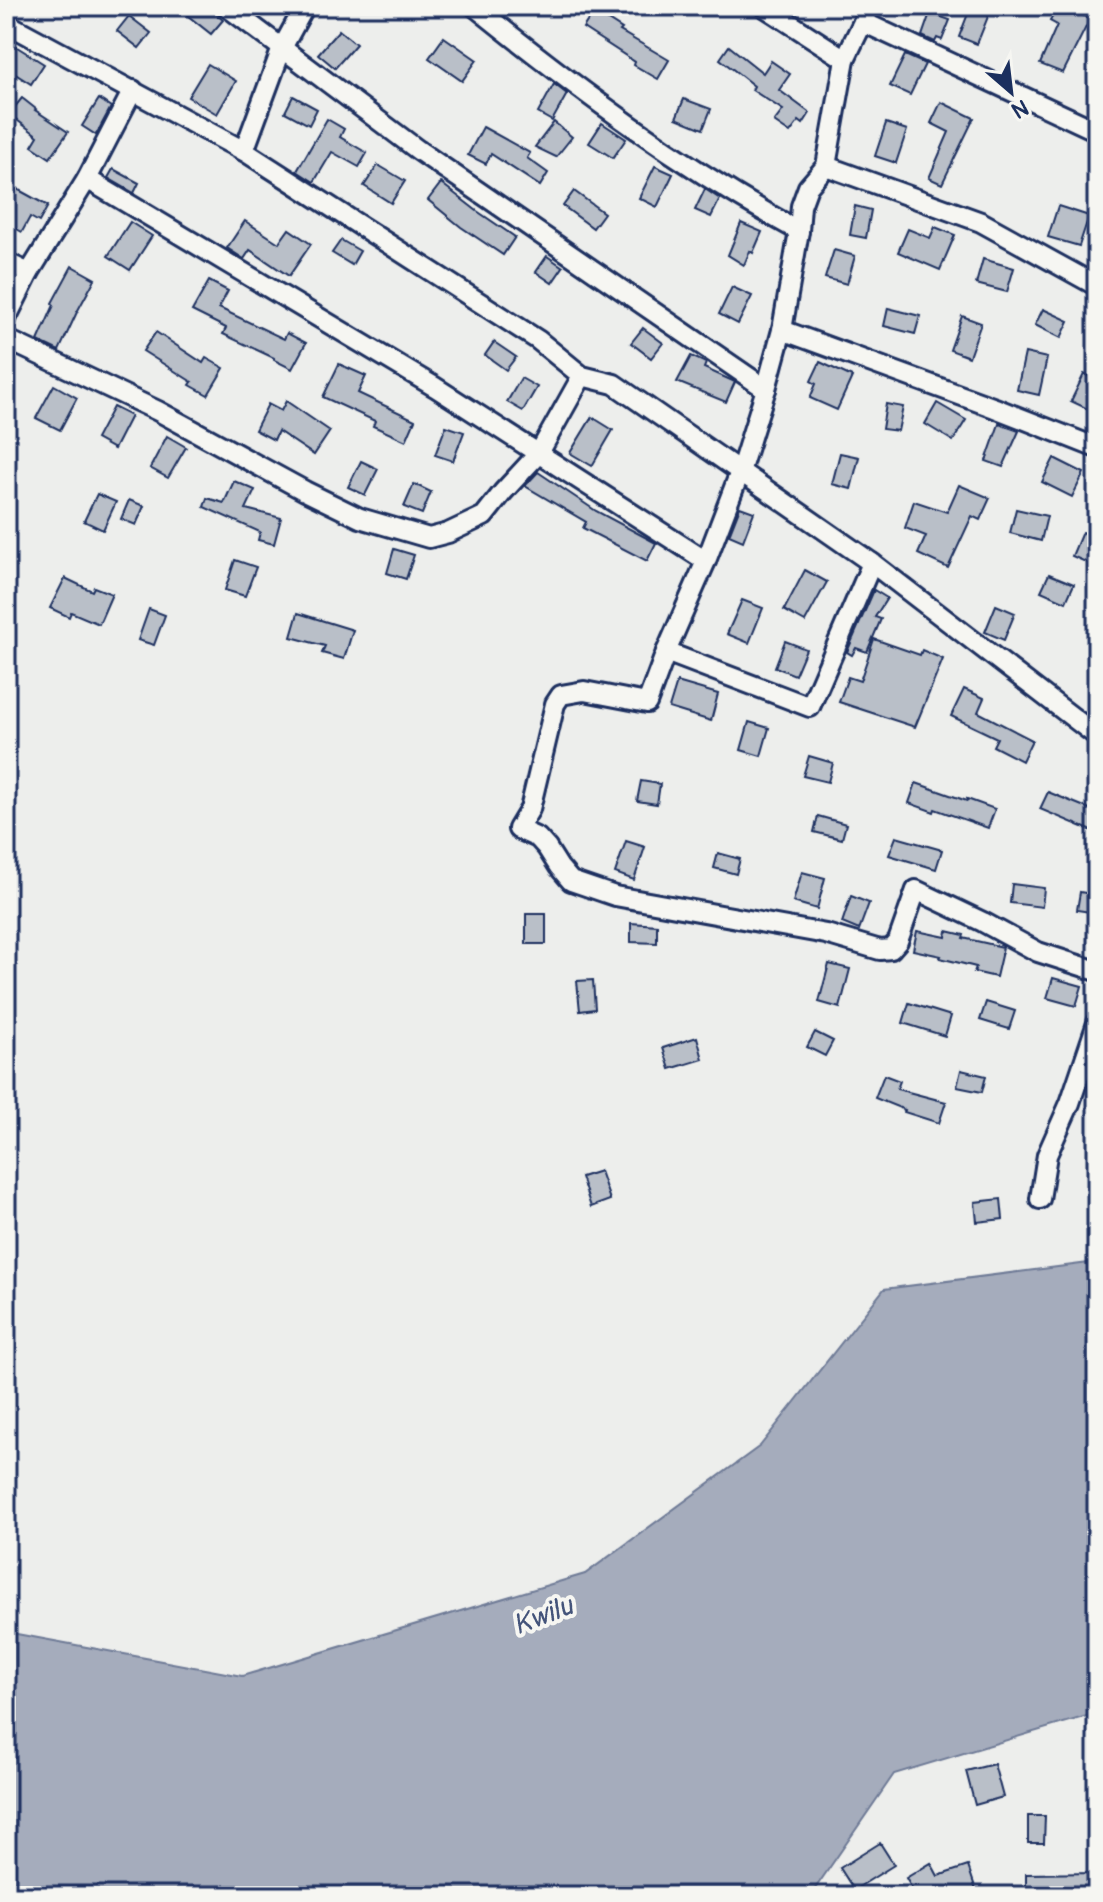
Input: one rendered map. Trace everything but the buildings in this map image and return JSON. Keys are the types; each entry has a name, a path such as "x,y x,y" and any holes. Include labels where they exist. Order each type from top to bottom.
{"street":[{"path":"226,6 418,150 766,389"},
{"path":"244,151 282,48 305,6"},
{"path":"474,6 695,171 799,231"},
{"path":"763,6 845,59"},
{"path":"1097,131 866,14 845,59 826,166 808,187 801,206 782,330 740,472 647,703 584,691 561,695 555,704 530,809 518,829 538,838 571,881 615,896 826,934 880,950 891,949 898,941 916,890 1038,952 1097,971"},
{"path":"6,23 244,151 538,340 582,376 614,384 872,563 1097,736"},
{"path":"6,319 29,273 87,179 133,90"},
{"path":"826,166 981,222 1097,286"},
{"path":"87,179 435,387 706,561"},
{"path":"6,262 29,273"},
{"path":"782,330 1097,448"},
{"path":"6,339 158,411 360,518 429,538 448,533 484,516 539,453 582,376"},
{"path":"666,652 810,707 872,563"},
{"path":"1040,1199 1047,1155 1070,1103 1097,1023"}],"water":[{"name":"Kwilu","path":"1097,1262 1097,1713 894,1774 810,1896 6,1896 6,1632 242,1676 585,1574 760,1446 884,1289"}]}
